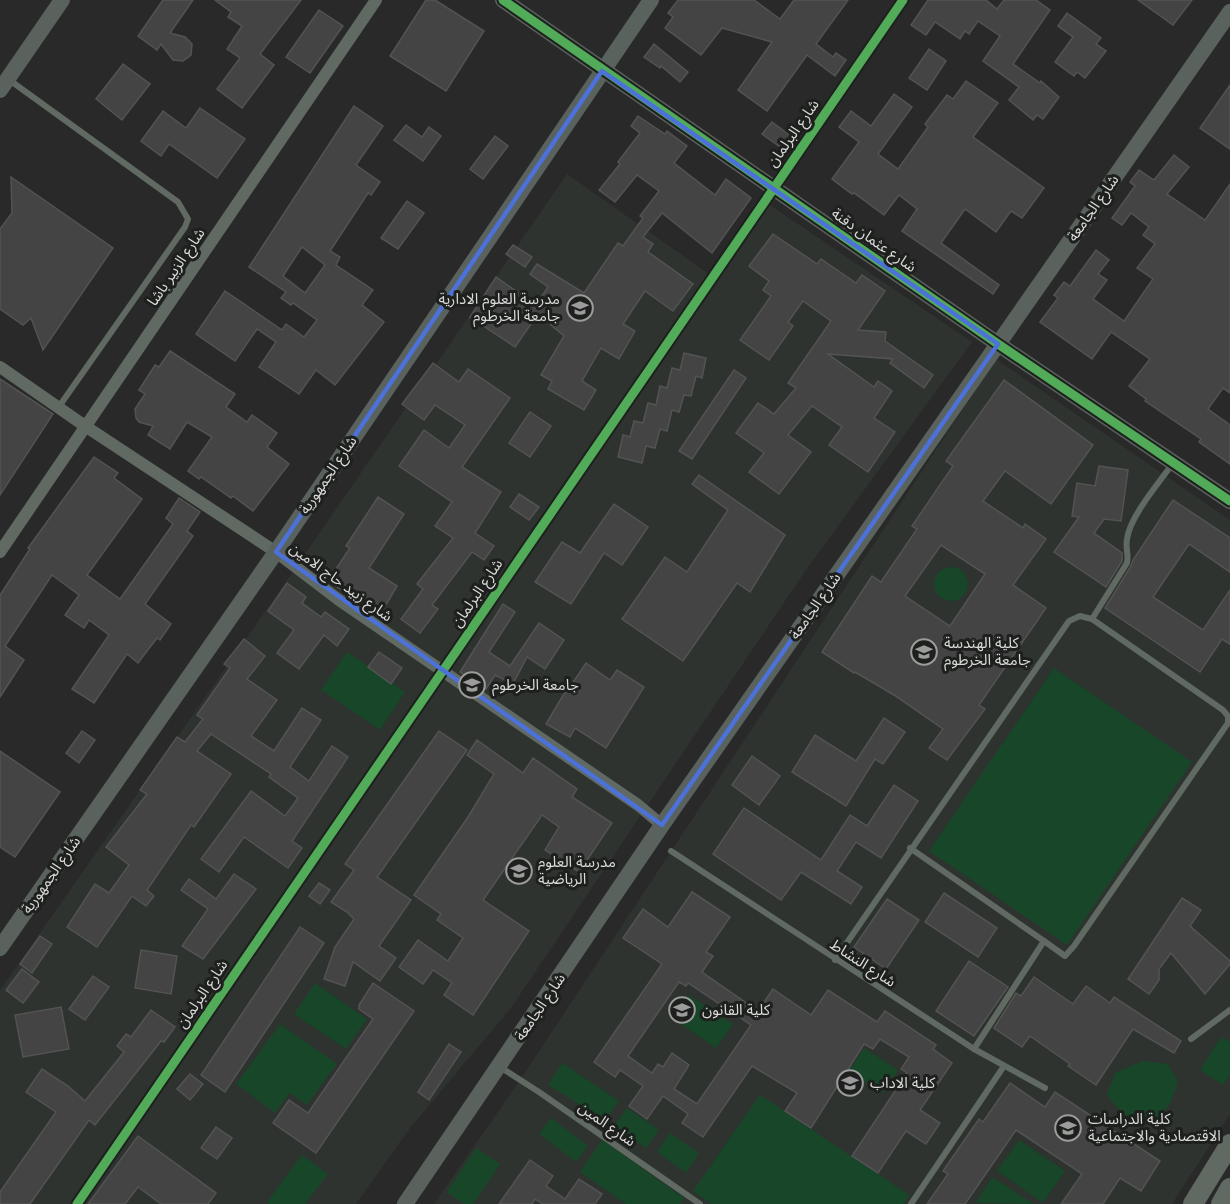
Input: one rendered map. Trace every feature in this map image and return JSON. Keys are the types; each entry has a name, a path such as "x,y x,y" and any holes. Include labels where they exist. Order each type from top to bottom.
{"main road":[{"path":"4,85 62,0"},
{"name":"شارع عثمان دقنة","path":"503,0 602,71 998,344 1230,501"},
{"name":"شارع الجمهورية","path":"0,948 276,552 651,0"},
{"name":"شارع الجامعة","path":"405,1204 662,825 1230,12"},
{"path":"1193,1204 1230,1144"},
{"path":"1221,1204 1230,1188"}],"street":[{"name":"شارع الزبير باشا","path":"0,552 376,0"},
{"name":"شارع البرلمان","path":"76,1204 903,0"},
{"name":"شارع زبيد حاج الامين","path":"0,367 276,552 339,600 638,806 662,825"}],"lane":[{"path":"4,85 178,202 188,219 58,408"},
{"path":"1092,619 1127,562 1129,555 1126,538 1140,510 1174,463"},
{"path":"835,960 910,848 1069,621 1080,616 1092,619 1223,710 1228,716 1228,723 1065,956 910,848"},
{"name":"شارع النشاط","path":"672,851 974,1049 1045,1088"},
{"path":"974,1049 1044,941"},
{"path":"1191,1039 1230,1010"},
{"path":"911,1204 1004,1066"},
{"name":"شارع المين","path":"499,1067 539,1092 700,1204"}],"highlighted area":[{"path":"602,71 998,344 662,825 276,552"}],"shaded area":[{"name":"جامعة الخرطوم","path":"567,174 709,274 761,199 972,342 804,573 511,1008 410,1128 356,1204 0,1204 0,990 285,583"},
{"path":"996,359 1230,520 1230,1114 1172,1204 434,1204 520,1080"}],"green space":[{"path":"951,567 963,572 968,584 963,596 951,601 939,596 934,584 939,572"},
{"path":"347,652 405,692 380,730 321,690"},
{"path":"1054,668 1192,762 1067,945 929,851"},
{"path":"315,983 367,1019 346,1049 294,1014"},
{"path":"688,995 733,1024 716,1048 672,1018"},
{"path":"280,1024 337,1064 307,1105 290,1093 275,1113 236,1084"},
{"path":"1221,1037 1230,1042 1230,1074 1223,1085 1200,1070"},
{"path":"864,1048 898,1070 883,1093 849,1071"},
{"path":"1142,1061 1168,1064 1178,1082 1170,1104 1154,1124 1138,1124 1121,1112 1107,1095 1115,1073"},
{"path":"562,1063 619,1101 605,1120 548,1085"},
{"path":"760,1095 909,1195 903,1204 711,1204 693,1191"},
{"path":"627,1108 659,1130 646,1148 614,1126"},
{"path":"551,1118 588,1146 576,1162 539,1134"},
{"path":"670,1133 699,1153 686,1173 657,1152"},
{"path":"602,1140 684,1198 680,1204 626,1204 580,1172"},
{"path":"1019,1140 1065,1171 1043,1203 997,1171"},
{"path":"476,1148 500,1164 473,1204 464,1204 447,1192"},
{"path":"302,1155 328,1174 305,1204 270,1204 267,1202"},
{"path":"992,1177 1034,1204 976,1203"}],"building":[{"path":"163,0 193,0 170,33 185,37 192,44 191,55 183,61 173,60 161,44 157,50 138,36"},
{"path":"215,0 301,0 260,54 274,65 242,108 217,89 240,58 227,49 242,26 228,17 231,12"},
{"path":"426,0 435,0 484,31 446,91 390,56"},
{"path":"678,0 754,0 780,19 794,0 848,0 816,44 833,57 836,53 846,60 835,76 807,55 767,111 738,90 772,42 722,28 701,55 665,28 673,17 668,13"},
{"path":"928,0 986,0 997,9 1004,0 1036,0 1050,10 1013,64 1040,83 1041,81 1059,97 1043,119 1037,115 1033,120 1009,100 1019,87 983,61 1000,36 978,21 969,34 965,31 960,39 935,22 926,35 911,25"},
{"path":"1138,0 1192,0 1173,25"},
{"path":"319,10 343,26 310,73 286,57"},
{"path":"1067,13 1101,38 1096,44 1106,51 1085,78 1077,72 1074,76 1055,62 1073,37 1058,26"},
{"path":"654,44 688,72 680,82 661,66 660,68 644,57"},
{"path":"929,49 946,61 927,90 909,78"},
{"path":"123,64 150,84 122,120 96,99"},
{"path":"966,81 998,103 973,137 1044,188 1022,218 1011,211 996,232 965,209 941,243 999,285 993,294 902,231 917,209 899,195 884,215 832,179 859,142 839,127 851,111 871,126 894,94 912,107 878,154 898,169 928,127 925,124 947,95 953,99"},
{"path":"1230,85 1230,149 1200,128"},
{"path":"354,106 383,126 356,165 380,182 371,195 368,193 330,251 340,257 336,265 373,290 362,305 384,322 335,385 316,370 299,394 259,367 276,342 257,329 235,361 196,334 225,291 282,330 286,324 304,337 317,320 293,303 291,305 281,298 286,292 249,267","holes":["302,247 325,265 305,293 283,276"]},
{"path":"200,108 245,139 217,178 169,144 161,156 141,141 163,111 186,128"},
{"path":"638,116 665,134 667,131 687,146 674,163 715,195 726,179 751,198 712,253 662,213 643,237 653,244 648,252 693,284 673,311 645,291 623,324 635,331 619,359 601,348 582,381 596,390 584,410 548,389 552,381 541,375 564,336 538,314 515,347 470,317 496,277 536,305 548,287 530,274 537,264 584,293 618,243 623,246 643,218 640,216 659,191 637,175 615,202 599,190 620,164 618,162 640,133 631,126"},
{"path":"772,122 792,137 783,149 762,134"},
{"path":"406,125 422,137 429,127 441,136 423,161 394,140"},
{"path":"495,136 508,146 483,179 470,169"},
{"path":"1174,155 1189,167 1167,194 1205,220 1230,184 1230,393 1223,388 1208,409 1230,425 1230,464 1199,442 1201,439 1145,401 1146,399 1129,386 1150,359 1111,332 1092,359 1040,322 1058,298 1054,295 1064,282 1070,286 1096,250 1109,260 1098,274 1107,280 1093,299 1124,321 1153,279 1137,268 1155,244 1143,235 1149,227 1131,213 1122,225 1112,218 1135,186 1130,182 1139,170 1154,180"},
{"path":"11,177 113,248 43,350 31,318 23,325 0,309 0,229 12,213"},
{"path":"407,201 424,213 398,249 381,238"},
{"path":"773,234 817,264 821,259 856,283 862,275 885,291 858,330 886,332 885,341 933,375 924,388 890,363 893,359 828,354 874,387 878,381 892,391 874,418 895,432 868,472 829,445 842,427 812,406 788,435 811,452 779,494 749,472 764,453 736,433 758,403 774,414 796,388 788,383 831,321 803,301 788,322 793,326 769,360 740,340 771,296 763,290 769,281 749,266"},
{"path":"513,245 532,257 525,267 506,254"},
{"path":"170,351 235,394 226,407 247,422 252,415 277,433 267,447 289,464 253,511 233,496 231,498 201,477 199,479 188,471 212,437 187,422 170,449 148,435 153,426 139,422 136,418 135,409 145,394 139,390 155,365 159,367"},
{"path":"684,353 706,358 702,378 696,376 691,396 684,395 679,412 672,410 667,431 660,429 655,448 646,446 642,463 618,457 623,435 630,437 634,421 643,423 648,403 656,405 660,386 667,388 672,368 680,370"},
{"path":"433,363 459,382 468,369 510,398 462,467 501,492 475,533 494,546 484,560 472,552 432,605 438,609 420,633 401,619 423,589 417,584 453,538 435,526 452,502 399,466 424,430 449,448 465,425 435,405 424,420 402,404"},
{"path":"734,370 746,378 692,459 679,451"},
{"path":"0,379 53,414 0,495"},
{"path":"1004,380 1093,445 1051,504 1005,471 983,501 1023,528 1025,524 1046,539 1013,585 1046,608 979,705 985,709 947,760 929,748 943,729 894,695 822,652 872,576 881,582 917,529 912,526 953,466 946,461","holes":["941,545 985,574 950,626 905,596"]},
{"path":"530,412 551,426 530,457 509,443"},
{"path":"94,457 118,473 114,478 142,499 87,575 120,599 173,524 166,518 179,498 200,512 187,531 193,536 145,604 171,624 160,640 157,638 138,663 127,654 94,703 72,689 109,635 89,620 84,628 65,615 79,595 52,575 5,646 24,660 0,697 0,595 30,549 28,548"},
{"path":"1099,466 1128,470 1121,521 1104,519 1094,533 1122,553 1122,561 1106,587 1054,552 1079,517 1072,516 1077,483 1095,486"},
{"path":"699,475 785,535 750,592 737,583 683,661 622,619 665,557 687,572 728,510 692,484"},
{"path":"519,494 539,507 529,520 510,507"},
{"path":"378,497 404,514 369,568 397,586 380,615 328,581 350,548 346,546"},
{"path":"1173,500 1230,538 1230,572 1189,544 1153,597 1203,630 1230,590 1230,644 1222,639 1200,672 1105,608 1133,560"},
{"path":"614,504 648,527 622,565 604,553 571,604 535,582 562,542 580,553"},
{"path":"287,583 306,597 302,603 321,617 325,612 349,629 337,646 324,635 299,669 277,653 294,630 268,611"},
{"path":"503,604 515,612 489,652 510,666 539,623 564,640 545,669 527,657 513,684 495,675 486,689 460,672"},
{"path":"244,639 265,656 247,679 277,700 251,736 274,751 302,708 321,720 290,767 309,781 332,746 348,757 292,841 302,848 288,868 244,837 219,872 201,859 251,791 285,816 298,798 269,777 271,774 211,734 197,751 231,774 194,827 191,825 147,890 154,896 146,906 132,896 97,947 67,927 95,884 109,893 129,865 106,847 147,794 140,790 177,737 185,742 203,719 197,715 230,668 224,664"},
{"path":"379,652 402,668 391,684 368,667"},
{"path":"586,663 610,680 617,670 644,687 606,748 575,728 570,737 546,724"},
{"path":"884,718 905,732 883,764 875,759 846,806 792,772 815,735 856,761"},
{"path":"82,731 95,740 79,763 66,753"},
{"path":"439,731 467,750 377,877 411,900 379,946 396,958 380,981 353,962 345,986 324,979 335,947 354,919 331,902 354,870 345,864"},
{"path":"477,740 523,773 533,758 577,789 572,797 612,823 579,872 545,850 559,827 542,815 483,900 529,931 473,1015 444,995 452,983 433,970 423,984 399,967 418,940 448,961 463,938 437,920 441,914 414,895 468,817 494,774 467,755"},
{"path":"0,751 60,792 15,857 0,847"},
{"path":"752,756 780,776 759,805 732,785"},
{"path":"894,785 918,801 881,858 856,842 837,871 862,887 851,904 801,872 781,900 713,854 744,808 821,860 850,815 867,826"},
{"path":"234,874 256,889 203,959 182,946 208,909 181,890 189,879 216,899"},
{"path":"319,883 330,890 320,904 309,896"},
{"path":"692,892 730,917 706,952 713,956 702,972 758,1011 773,989 811,1015 828,990 877,1022 885,1011 936,1045 933,1049 952,1063 920,1110 940,1123 926,1144 906,1131 878,1173 852,1156 907,1073 901,1069 909,1057 880,1039 873,1049 864,1044 811,1128 785,1111 797,1093 752,1066 703,1137 682,1123 688,1114 663,1096 647,1119 629,1106 643,1086 620,1070 615,1077 594,1062 662,964 623,938 643,909 668,927","holes":["679,982 686,986 688,983 751,1025 697,1104 674,1089 689,1065 672,1053 663,1067 658,1064 652,1073 628,1056"]},
{"path":"944,893 997,928 978,957 925,922"},
{"path":"1182,898 1201,910 1190,926 1230,961 1230,964 1205,994 1171,953 1159,969 1159,980 1149,994 1128,979"},
{"path":"887,899 919,920 886,969 854,947"},
{"path":"300,927 324,943 225,1092 201,1075"},
{"path":"40,936 52,944 32,973 20,964"},
{"path":"141,950 177,956 171,994 135,988"},
{"path":"969,961 1008,987 974,1036 936,1011"},
{"path":"22,969 39,982 23,1003 6,990"},
{"path":"93,976 109,987 85,1020 69,1009"},
{"path":"1034,977 1073,1004 1086,986 1110,1003 1114,997 1181,1041 1174,1053 1133,1029 1096,1085 1030,1036 1022,1047 994,1028 1016,993 1021,996"},
{"path":"373,983 414,1011 316,1153 273,1123 289,1100 308,1113 373,1019 359,1009 359,1005"},
{"path":"61,1007 69,1049 23,1057 15,1015"},
{"path":"151,1010 175,1027 164,1042 161,1041 95,1125 89,1120 30,1204 0,1204 0,1192 56,1112 26,1092 42,1069 68,1086 85,1101 124,1052 117,1046 126,1034 131,1037"},
{"path":"449,1044 461,1052 429,1100 418,1092"},
{"path":"190,1074 203,1084 190,1100 177,1089"},
{"path":"1010,1083 1045,1107 1055,1092 1160,1161 1141,1191 1120,1178 1103,1204 1061,1204 1082,1174 1016,1130 965,1204 927,1204 948,1174 943,1171 979,1119 983,1122"},
{"path":"216,1127 232,1138 217,1159 201,1148"},
{"path":"138,1136 216,1193 208,1204 161,1204 138,1187 125,1204 88,1204"},
{"path":"530,1160 553,1176 546,1186 565,1199 579,1179 602,1194 595,1204 543,1204 535,1199 532,1204 499,1204"}],"cycle path":[{"path":"503,0 998,344 1230,501"},
{"path":"77,1204 903,0"}],"place":[{"name":"مدرسة العلوم الادارية جامعة الخرطوم","path":"580,308"},
{"name":"كلية الهندسة جامعة الخرطوم","path":"924,652"},
{"name":"جامعة الخرطوم","path":"472,685"},
{"name":"مدرسة العلوم الرياضية","path":"519,871"},
{"name":"كلية القانون","path":"682,1010"},
{"name":"كلية الاداب","path":"850,1083"},
{"name":"كلية الدراسات الاقتصادية والاجتماعية","path":"1068,1128"}]}
